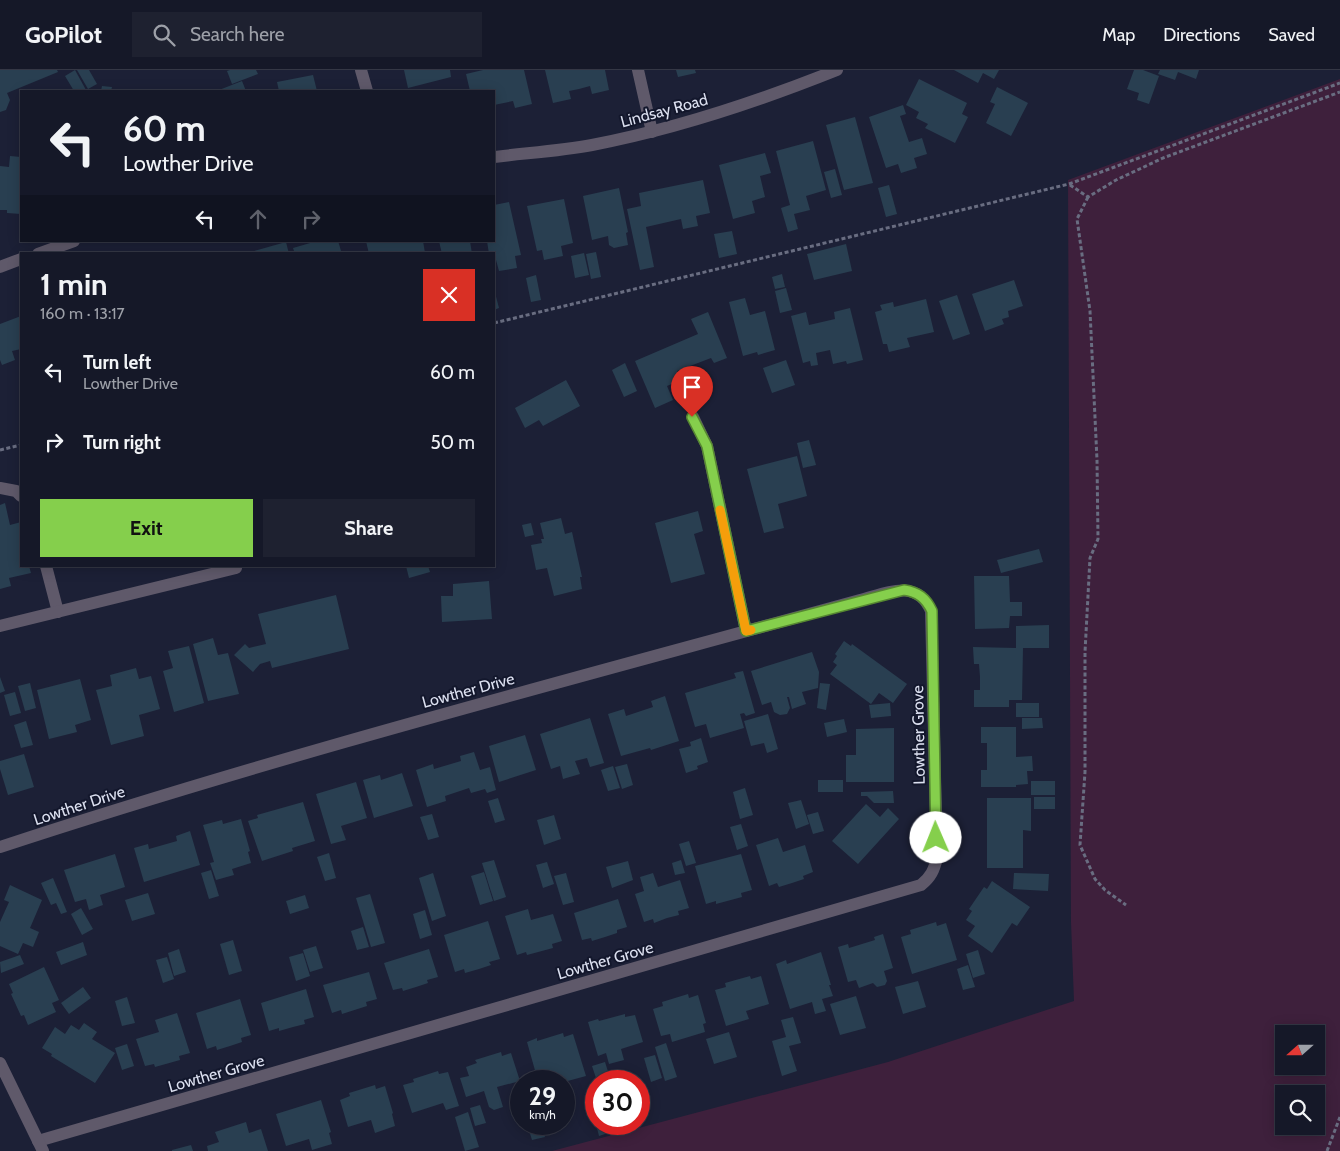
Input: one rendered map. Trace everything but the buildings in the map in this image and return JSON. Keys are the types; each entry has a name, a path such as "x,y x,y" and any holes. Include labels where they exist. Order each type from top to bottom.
{"street":[{"path":"361,70 367,90"},
{"path":"638,70 652,132"},
{"name":"Lindsay Road","path":"495,157 591,145 652,132 697,120 837,70"},
{"path":"44,252 71,242"},
{"path":"0,267 20,259"},
{"path":"692,417 707,446 746,631"},
{"path":"0,488 16,491 20,495"},
{"path":"46,567 58,612"},
{"path":"0,626 236,568"},
{"name":"Lowther Drive","path":"0,847 164,794 398,726 904,590 913,591 928,602 932,611 932,620"},
{"name":"Lowther Grove","path":"40,1146 921,885 932,873 936,858 932,620"},
{"path":"0,1063 40,1146"}],"path":[{"path":"495,324 1069,184 1340,84"},
{"path":"1126,906 1104,890 1095,879 1080,845 1085,772 1085,652 1090,558 1098,540 1097,460 1090,311 1077,219 1088,197 1116,180 1163,158 1340,92"},
{"path":"1069,184 1088,197"},
{"path":"0,450 20,445"},
{"path":"1326,1151 1340,1117"}],"shaded area":[{"path":"1340,79 1340,1151 552,1151 612,1135 650,1135 650,1125 888,1062 1074,1001 1071,922 1068,180"}],"slow traffic":[{"path":"720,510 746,631 751,630"}],"route":[{"path":"692,417 707,446 746,631 904,590 913,591 928,602 932,611 936,838"}]}
